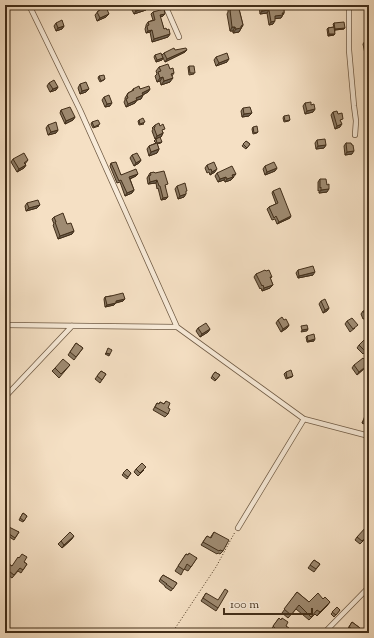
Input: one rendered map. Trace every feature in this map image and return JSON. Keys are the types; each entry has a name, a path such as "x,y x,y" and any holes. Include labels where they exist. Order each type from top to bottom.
{"street":[{"path":"29,5 80,110 177,327 304,419 369,436"},
{"path":"165,5 179,38"},
{"path":"348,5 349,50 356,121 355,134"},
{"path":"5,325 177,327"},
{"path":"5,397 72,326"},
{"path":"238,528 304,419"},
{"path":"324,633 369,587"}],"path":[{"path":"172,633 216,567 238,528"}],"building":[{"path":"138,5 147,5 148,7 136,11 134,7"},
{"path":"230,5 238,5 243,25 241,28 236,29 235,27 232,27"},
{"path":"261,5 284,5 284,13 282,13 283,15 275,16 275,21 271,22 269,10 262,11"},
{"path":"106,7 109,14 100,18 97,12"},
{"path":"164,9 165,14 160,15 164,29 169,29 170,34 154,39 152,30 148,31 148,22 155,20 153,12"},
{"path":"62,20 64,26 58,28 56,23"},
{"path":"344,22 345,28 335,29 334,23"},
{"path":"334,27 335,34 329,34 328,28"},
{"path":"369,40 369,50 367,51 365,41"},
{"path":"174,48 175,50 186,48 187,50 167,59 164,53"},
{"path":"161,53 163,58 157,60 155,55"},
{"path":"227,53 229,59 219,63 216,57"},
{"path":"168,64 170,69 173,68 174,73 171,74 173,78 164,81 163,77 160,78 158,72 161,71 159,67"},
{"path":"189,66 194,66 195,73 190,73"},
{"path":"104,75 105,79 101,81 99,76"},
{"path":"54,80 58,87 53,89 49,83"},
{"path":"86,82 89,89 82,91 80,84"},
{"path":"139,86 140,89 149,86 150,89 142,93 143,95 136,98 137,100 128,104 126,99 128,98 128,93"},
{"path":"109,95 112,103 107,104 104,97"},
{"path":"311,102 311,105 314,104 315,109 307,111 305,103"},
{"path":"70,107 75,117 66,121 61,110"},
{"path":"250,107 252,113 244,114 243,108"},
{"path":"337,111 338,114 342,113 343,119 340,120 342,124 337,126 333,112"},
{"path":"289,115 290,120 285,121 284,116"},
{"path":"143,118 145,122 140,124 139,120"},
{"path":"98,120 100,124 94,127 92,122"},
{"path":"56,122 58,130 51,132 48,125"},
{"path":"159,123 160,126 163,124 165,129 162,130 163,133 157,136 154,128 155,125"},
{"path":"257,126 258,132 254,133 253,127"},
{"path":"160,137 162,142 157,143 156,139"},
{"path":"325,139 326,145 318,146 317,140"},
{"path":"246,141 250,144 247,148 243,144"},
{"path":"157,143 159,149 151,152 149,146"},
{"path":"346,143 351,143 353,145 354,151 347,152"},
{"path":"24,153 28,160 24,163 26,165 19,169 13,159"},
{"path":"137,153 141,160 136,163 132,155"},
{"path":"116,162 121,175 136,169 138,174 129,177 134,190 127,193 121,180 119,181 111,163"},
{"path":"214,162 217,169 212,172 211,169 209,170 207,165"},
{"path":"274,162 277,168 267,172 265,166"},
{"path":"232,166 236,174 227,179 226,177 220,179 217,173"},
{"path":"164,171 168,184 165,185 168,197 163,198 157,180 150,182 149,176 151,175 150,173"},
{"path":"320,179 326,179 327,185 329,184 329,189 321,190"},
{"path":"185,183 187,191 186,194 180,196 177,186"},
{"path":"280,188 291,216 279,222 276,216 274,218 269,207 278,203 273,191"},
{"path":"38,200 40,205 29,208 27,203"},
{"path":"63,213 67,224 71,223 74,231 60,236 54,217"},
{"path":"313,266 315,272 299,276 298,270"},
{"path":"269,270 273,285 264,288 256,274"},
{"path":"123,293 125,299 107,305 105,297"},
{"path":"325,299 329,308 325,310 321,301"},
{"path":"369,308 369,314 366,316 363,311"},
{"path":"282,317 284,320 286,319 289,325 283,329 278,320"},
{"path":"352,318 358,325 353,329 347,321"},
{"path":"206,323 210,329 202,334 198,328"},
{"path":"307,325 308,329 302,330 301,326"},
{"path":"314,334 315,339 308,341 307,336"},
{"path":"364,340 369,345 369,348 365,351 359,345"},
{"path":"76,343 83,348 76,357 70,352"},
{"path":"108,348 112,350 110,354 106,353"},
{"path":"363,358 369,364 359,372 354,365"},
{"path":"63,359 70,365 61,374 55,368"},
{"path":"291,370 293,376 287,378 286,372"},
{"path":"101,371 106,374 102,380 97,376"},
{"path":"215,372 220,375 216,380 212,376"},
{"path":"166,401 170,403 168,414 155,407 157,403 159,404 160,402 164,404"},
{"path":"369,409 369,422 364,420"},
{"path":"142,463 146,467 140,473 136,469"},
{"path":"127,469 131,473 128,477 123,473"},
{"path":"23,513 27,516 24,521 20,518"},
{"path":"7,526 19,532 15,538 5,531"},
{"path":"366,527 369,530 369,534 362,541 357,537"},
{"path":"70,532 74,536 64,545 61,541"},
{"path":"214,532 229,540 223,551 219,551 203,542 207,536 211,538"},
{"path":"189,553 197,558 191,567 187,564 184,570 178,566 186,554 188,555"},
{"path":"22,554 27,557 24,562 27,564 23,570 20,568 14,575 5,568 5,562 12,566"},
{"path":"314,560 320,564 316,569 310,565"},
{"path":"163,575 177,583 173,589 160,579"},
{"path":"225,589 228,591 218,608 203,598 206,593 218,600"},
{"path":"297,592 309,602 318,593 323,599 325,597 330,602 320,612 317,610 311,617 299,605 291,615 284,609"},
{"path":"337,607 340,610 336,615 332,612"},
{"path":"279,618 281,620 282,618 288,622 286,626 289,628 286,633 282,631 281,633 273,632 275,628 273,626"},
{"path":"352,622 360,628 357,632 349,627"}]}
